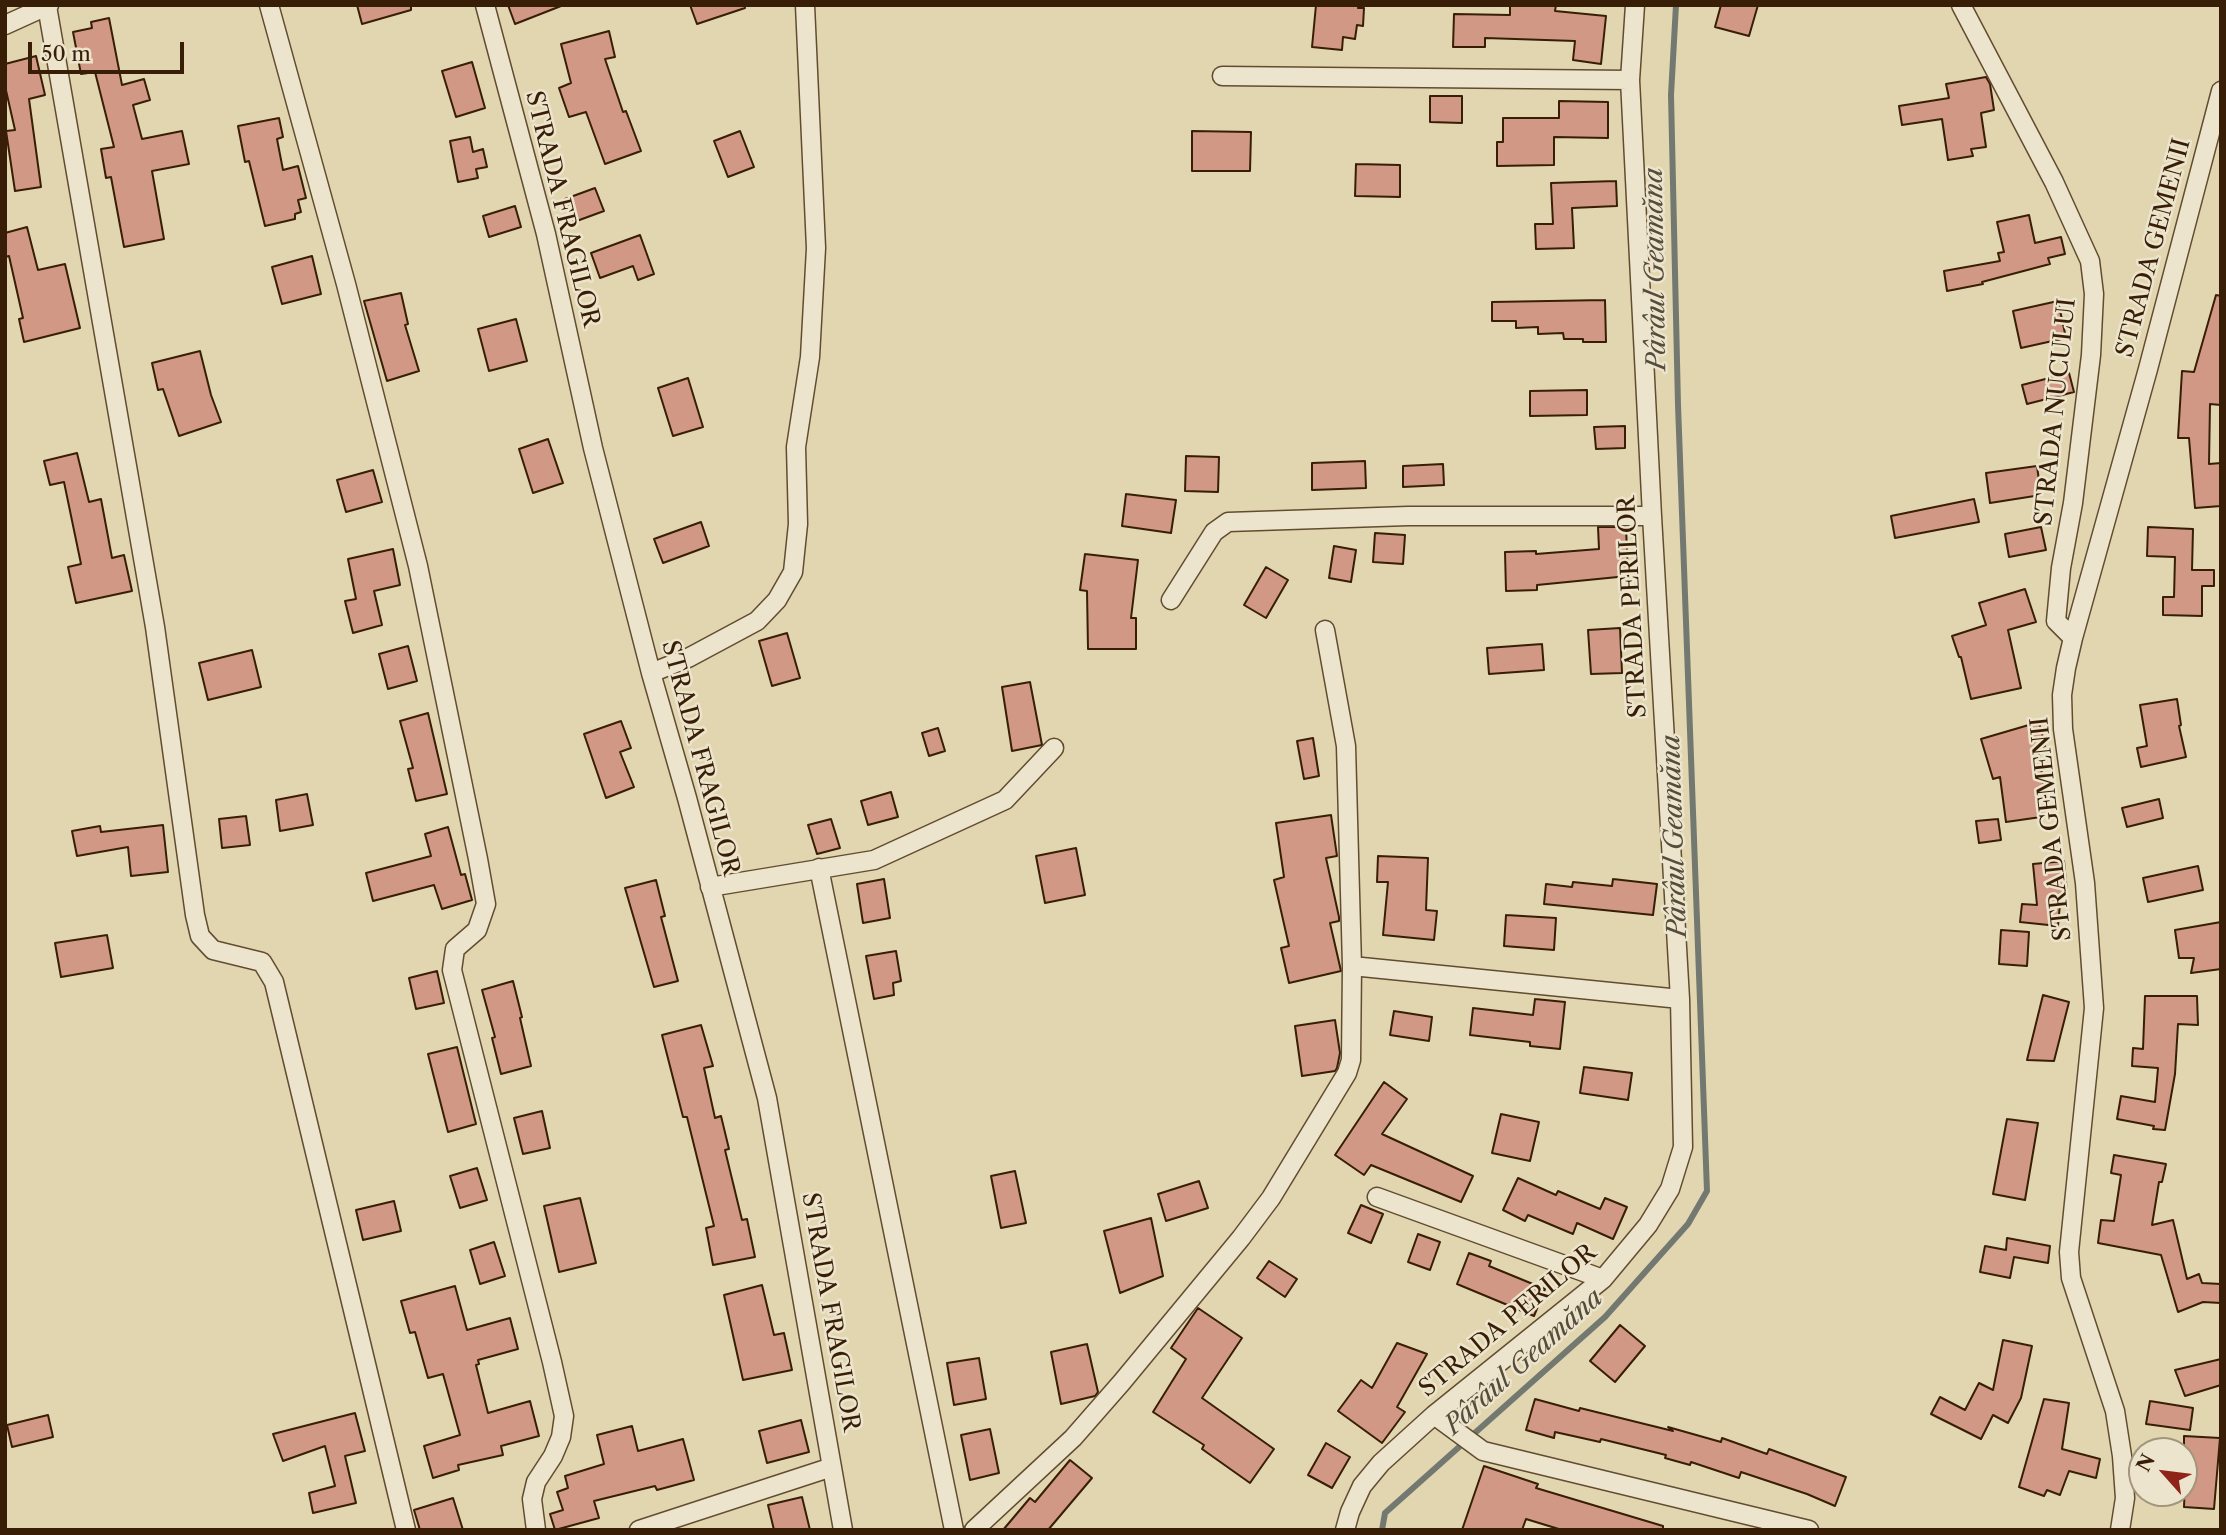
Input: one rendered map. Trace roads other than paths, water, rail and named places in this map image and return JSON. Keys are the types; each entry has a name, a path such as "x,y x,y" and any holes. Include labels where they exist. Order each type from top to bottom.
{"street":[{"path":"269,5 346,285 418,566 486,904 477,930 455,949 452,970 564,1416 561,1437 553,1456 536,1482 532,1499 536,1530"},
{"name":"STRADA FRAGILOR","path":"485,5 545,234 593,448 651,673 767,1098 844,1530"},
{"path":"651,673 688,658 757,621 777,600 793,572 798,524 796,447 810,357 816,248 805,5"},
{"name":"STRADA PERILOR","path":"1345,1530 1362,1486 1381,1462 1434,1415 1603,1279 1648,1225 1670,1189 1683,1147 1680,999 1630,80 1635,5"},
{"name":"STRADA NUCULUI","path":"1961,5 2053,182 2090,261 2095,294 2091,355 2056,621 2073,638"},
{"path":"5,25 48,6 155,627 195,915 200,936 213,950 262,962 274,982 406,1530"},
{"path":"1222,75 1630,80"},
{"name":"STRADA GEMENII","path":"2120,1530 2124,1497 2122,1456 2115,1411 2071,1278 2068,1252 2094,1008 2085,883 2063,729 2062,695 2073,638 2148,369 2221,91"},
{"path":"1171,600 1214,532 1228,522 1408,516 1652,516"},
{"path":"974,1530 1073,1438 1131,1372 1272,1198 1348,1073 1351,1060 1352,966 1346,746 1325,630"},
{"path":"710,887 874,860 1005,800 1054,748"},
{"path":"820,868 954,1530"},
{"path":"1352,966 1680,999"},
{"path":"1377,1197 1603,1279"},
{"path":"1434,1415 1483,1451 1809,1530"},
{"path":"639,1530 832,1467"}],"waterway":[{"name":"Pârâul Geamăna","path":"1382,1530 1385,1513 1605,1317 1688,1224 1707,1191 1678,405 1671,95 1676,5"}]}
